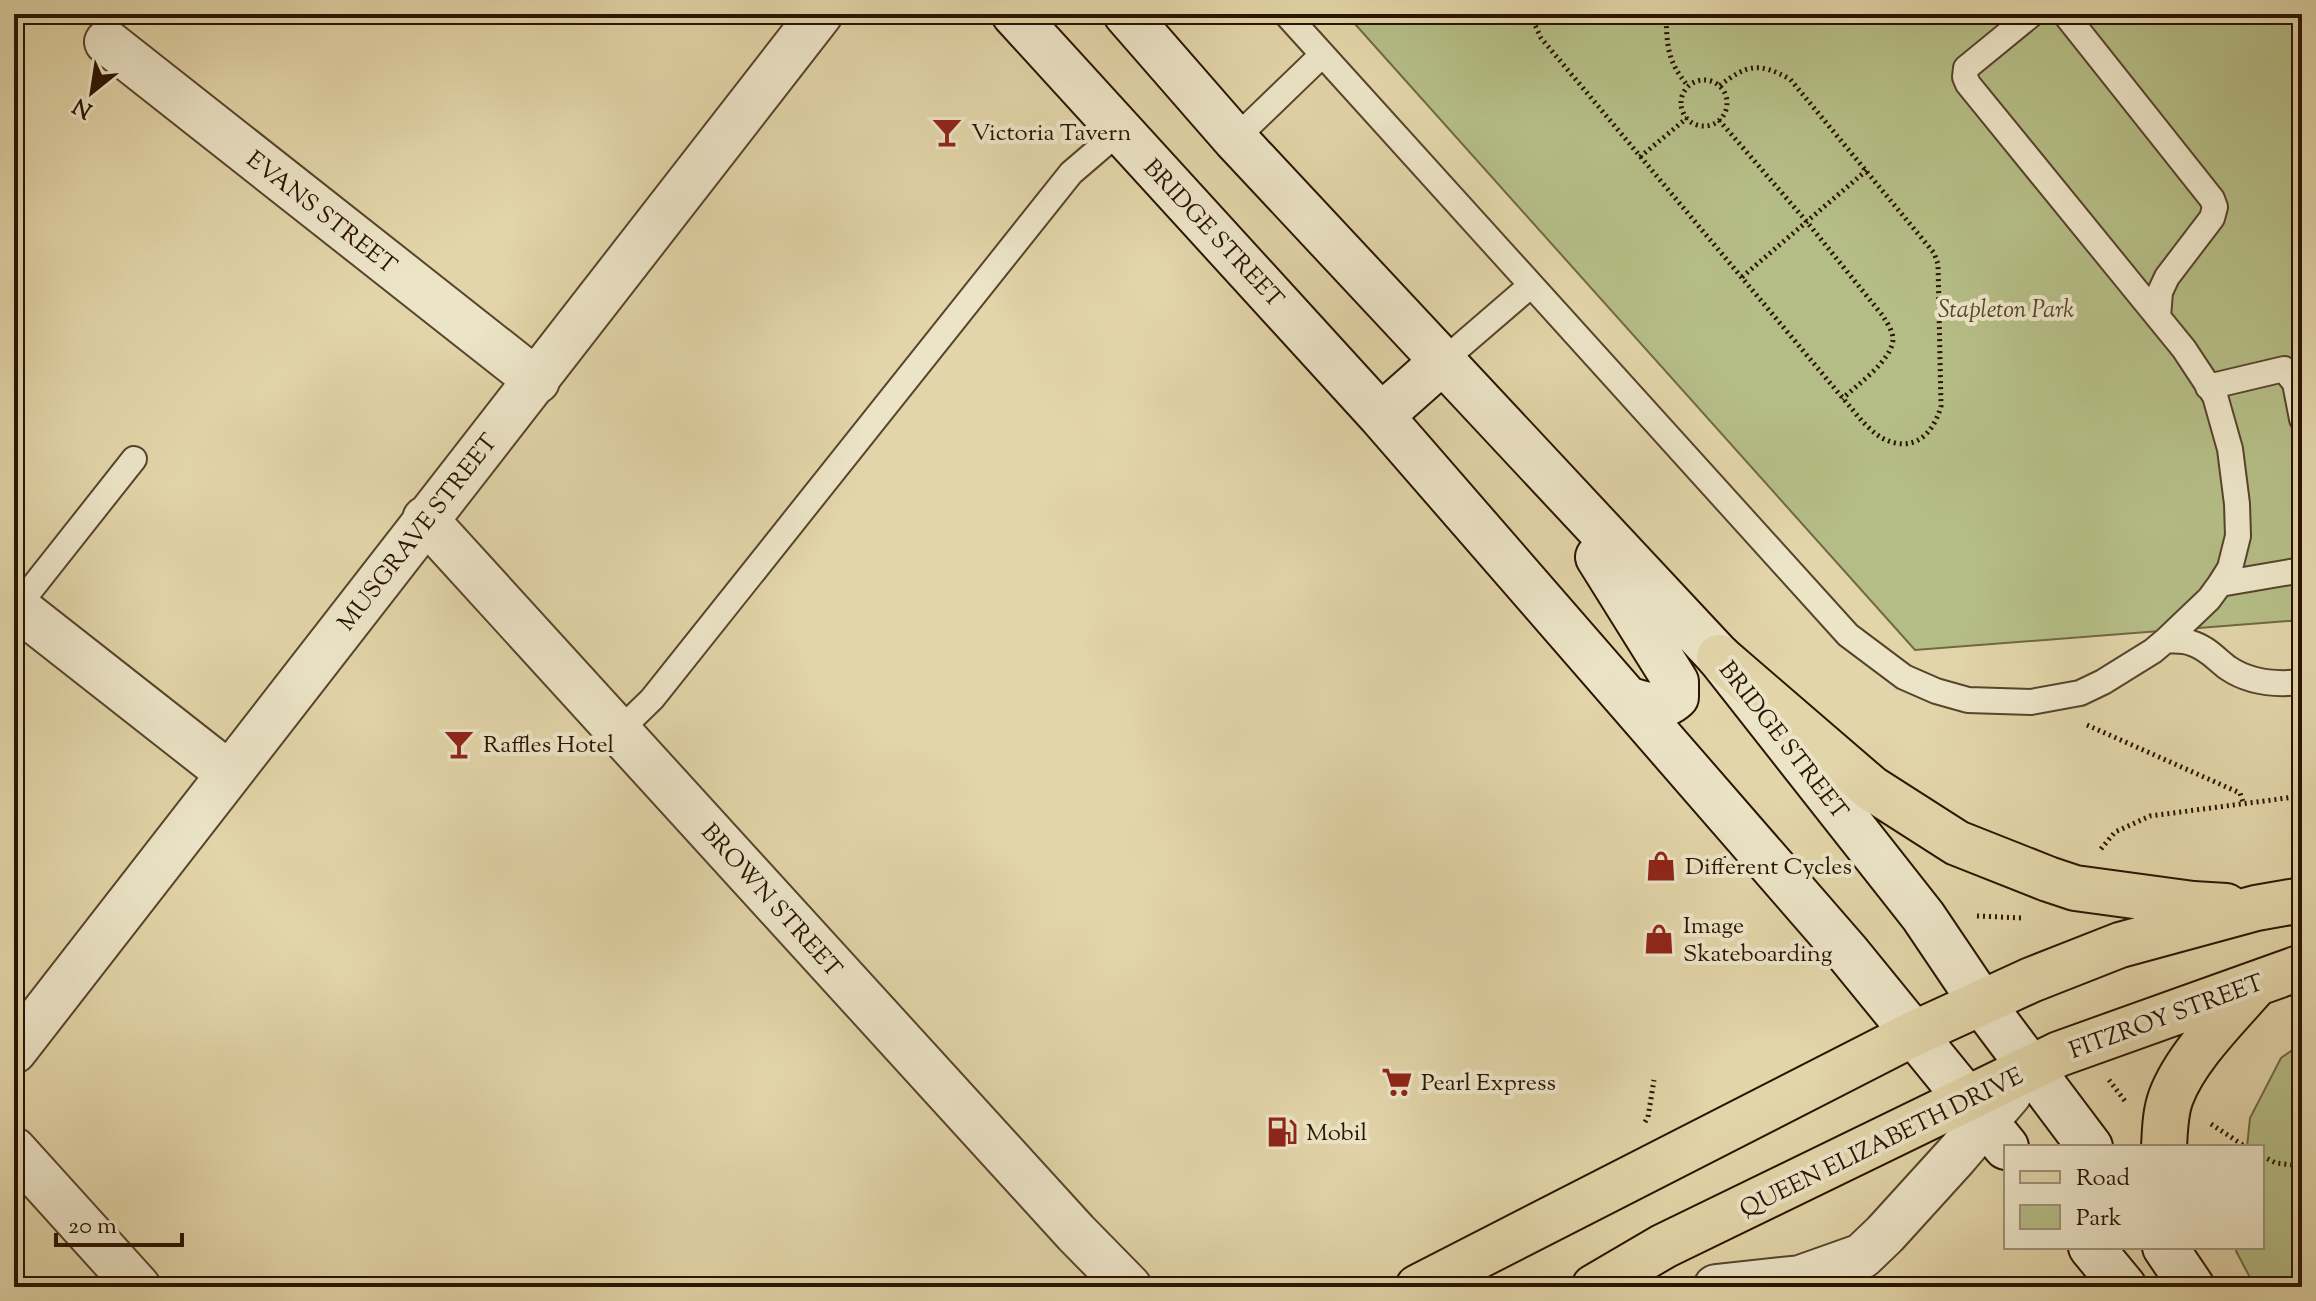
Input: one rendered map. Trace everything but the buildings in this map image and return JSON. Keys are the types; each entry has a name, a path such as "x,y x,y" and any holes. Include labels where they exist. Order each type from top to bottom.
{"main road":[{"path":"1719,657 1871,788 1957,843 2075,888 2193,904 2256,908"},
{"path":"1418,1287 1981,1002 2120,945 2256,908 2302,900"},
{"name":"FITZROY STREET","path":"2031,1067 2070,1050 2302,967"},
{"path":"2164,1145 2166,1114 2172,1095 2197,1052 2257,983"},
{"name":"QUEEN ELIZABETH DRIVE","path":"1594,1287 1664,1246 1985,1122 2031,1067"}],"street":[{"name":"MUSGRAVE STREET","path":"14,1051 820,14"},
{"name":"BRIDGE STREET","path":"1014,14 1381,416 1847,952 1985,1122"},
{"name":"BRIDGE STREET","path":"1126,14 1235,139 1719,657 1923,916 1981,1002 2089,1145"},
{"name":"EVANS STREET","path":"107,42 537,381"},
{"path":"1381,416 1443,361"},
{"path":"1544,470 1676,682 1676,697 1667,705 1650,706 1627,699"},
{"name":"BROWN STREET","path":"425,519 1124,1285"},
{"path":"16,606 228,773"},
{"name":"QUEEN ELIZABETH DRIVE","path":"1716,1287 1857,1271 1885,1234 1985,1122"},
{"path":"14,1150 138,1287"},
{"path":"2093,1249 2124,1287"},
{"path":"2166,1249 2192,1287"}],"lane":[{"path":"1286,14 1848,635 1904,677 1936,691 1968,700 2031,702 2080,693 2153,651 2209,599 2230,568 2238,536 2230,449 2215,396 2184,349 1965,77 1966,68 2032,14"},
{"path":"2065,14 2212,199 2215,207 2212,218 2167,277 2160,292 2158,317"},
{"path":"1235,139 1322,55"},
{"path":"619,731 652,699 1071,173 1120,131"},
{"path":"1443,361 1530,286"},
{"path":"2208,387 2284,369 2295,383 2302,419"},
{"path":"16,606 134,459"},
{"path":"2220,584 2302,570"},
{"path":"2166,640 2190,642 2207,650 2230,669 2256,681 2302,682"}],"path":[{"path":"1534,14 1541,38 1862,421 1880,437 1896,443 1911,444 1926,436 1936,423 1941,406 1938,264 1928,243 1790,79 1764,67 1751,67 1719,86"},
{"path":"1666,14 1670,60 1688,86"},
{"path":"1700,80 1719,86 1726,99 1724,114 1719,120 1706,126 1692,123 1687,118 1681,98 1688,86 1700,80"},
{"path":"1640,157 1687,118"},
{"path":"1719,120 1807,222 1883,316 1891,331 1893,341 1886,358 1842,399"},
{"path":"1742,277 1867,170"},
{"path":"2060,698 2069,718 2240,793 2243,802"},
{"path":"2099,852 2115,832 2150,816 2302,796"},
{"path":"1963,916 2024,918"},
{"path":"2107,1078 2128,1105"},
{"path":"2211,1124 2243,1145"},
{"path":"2264,1157 2276,1163 2302,1166"}],"green space":[{"name":"Stapleton Park","path":"1346,14 2302,14 2302,620 1915,650"},
{"path":"2302,1043 2302,1287 2255,1287 2236,1251 2264,1249 2264,1145 2247,1145 2250,1118 2281,1058"}],"place":[{"name":"Victoria Tavern","path":"947,132"},
{"name":"Raffles Hotel","path":"459,744"},
{"name":"Different Cycles","path":"1661,866"},
{"name":"Image Skateboarding","path":"1659,939"},
{"name":"Pearl Express","path":"1397,1082"},
{"name":"Mobil","path":"1282,1132"}]}
